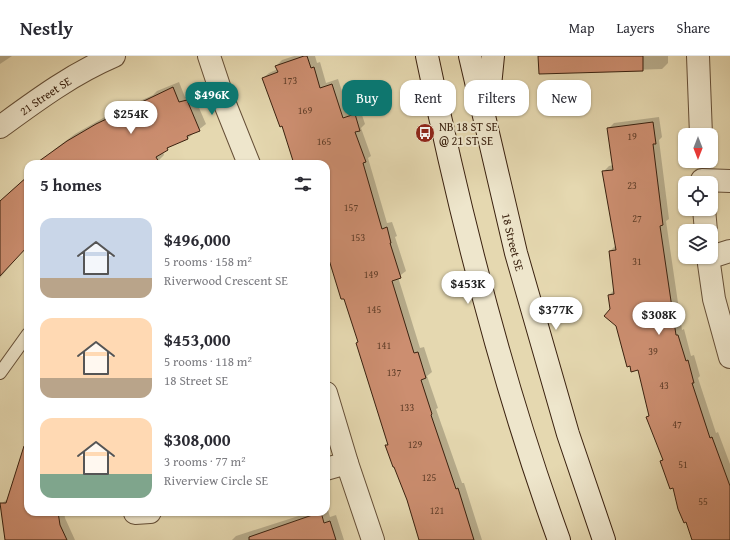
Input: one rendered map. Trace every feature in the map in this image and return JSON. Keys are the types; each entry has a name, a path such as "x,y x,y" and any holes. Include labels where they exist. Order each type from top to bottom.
{"main road":[{"name":"21 Street SE","path":"0,127 63,82 93,65 114,56"},
{"path":"210,56 225,104 248,160"},
{"path":"427,56 470,250 503,367 559,540"},
{"name":"18 Street SE","path":"470,56 516,253 568,434 604,540"},
{"path":"487,129 493,56"},
{"path":"698,56 701,128"},
{"path":"702,175 730,181"},
{"path":"718,254 730,251"},
{"path":"710,264 714,299 730,357"},
{"path":"330,406 347,463 373,540"},
{"path":"330,468 347,463"}],"lane":[{"path":"0,373 24,340"}],"building":[{"path":"307,56 311,68 314,67 320,88 332,84 343,118 356,116 360,131 355,132 366,162 363,163 382,229 387,227 390,243 401,278 392,281 414,353 418,352 426,378 421,380 432,414 431,415 456,489 458,488 474,540 419,540 407,500 385,445 388,445 356,343 358,342 344,299 341,299 330,263 330,160 293,160 282,126 280,127 262,78 278,72 275,66"},
{"path":"538,56 643,56 643,71 539,74"},
{"path":"173,87 179,102 187,100 200,131 187,136 188,139 167,148 168,150 156,157 158,160 41,160 67,141 96,124"},
{"path":"653,122 656,144 653,144 663,225 660,226 676,335 678,335 686,361 688,360 694,383 692,383 710,438 712,437 730,486 730,540 692,540 686,522 684,523 678,509 673,488 670,489 660,461 663,460 646,417 649,416 638,370 631,372 630,366 627,367 616,326 604,316 610,309 608,295 614,294 609,251 616,250 602,171 613,170 607,128"},
{"path":"24,180 24,250 0,276 0,201"},
{"path":"24,446 24,516 59,516 60,525 67,540 5,540 0,503 6,503"},
{"path":"309,516 322,516 324,523 330,521 336,540 249,540 249,537"}],"place":[{"name":"NB 18 ST SE @ 21 ST SE","path":"425,133"}]}
